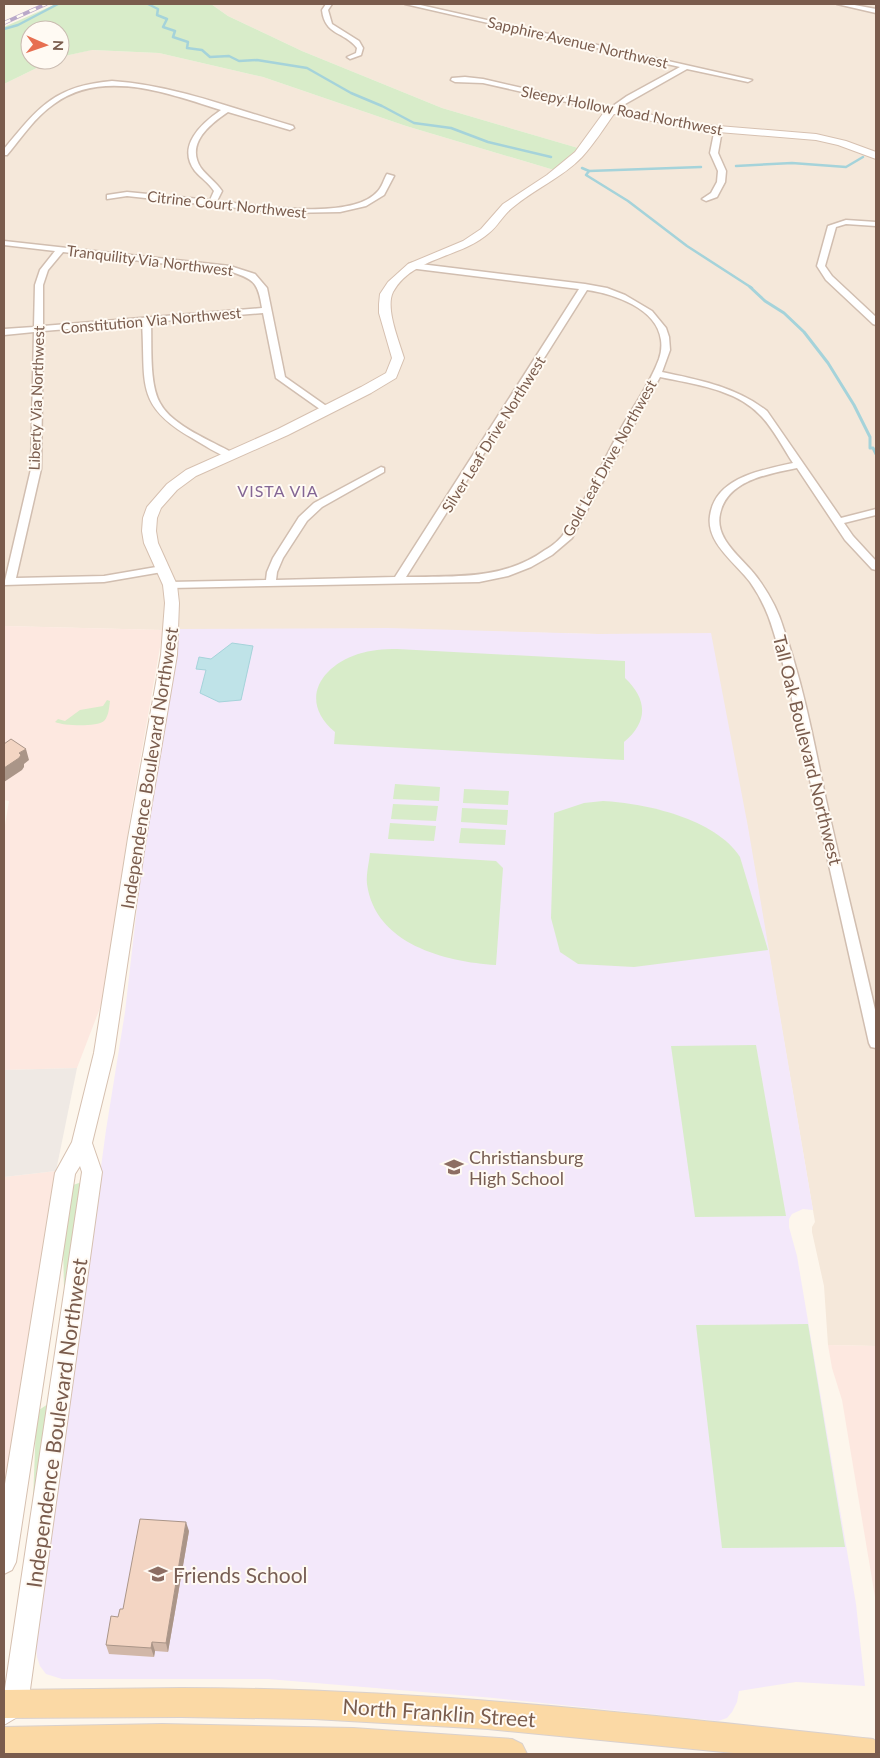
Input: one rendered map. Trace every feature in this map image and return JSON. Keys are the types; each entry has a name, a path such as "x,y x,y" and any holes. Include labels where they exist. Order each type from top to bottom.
{"main road":[{"name":"North Franklin Street","path":"7,1706 172,1702 366,1706 528,1716 873,1754"},
{"name":"North Franklin Street","path":"4,1742 162,1739 334,1743 512,1754"}],"street":[{"path":"329,4 325,10 328,23 334,30 358,44 360,48 359,54 350,57"},
{"name":"Sapphire Avenue Northwest","path":"408,4 748,80"},
{"path":"840,4 876,11"},
{"name":"Independence Boulevard Northwest","path":"4,1562 65,1173 82,1143 104,1053 138,829 169,655 172,622 170,585 151,543 150,518 154,507 162,496 181,480 327,410 391,375 398,358 385,313 386,294 392,285 412,266 467,243 485,231 507,206 551,177 579,154 611,110 638,91 672,78 686,66"},
{"name":"Sleepy Hollow Road Northwest","path":"455,80 468,78 480,80 611,110 718,130 808,136 845,144 876,156"},
{"path":"4,153 51,102 66,94 88,87 114,84 142,85 290,128"},
{"path":"212,203 218,191 196,166 192,150 198,133 227,109"},
{"path":"706,199 714,195 721,182 722,171 714,153 718,130"},
{"name":"Citrine Court Northwest","path":"110,197 127,194 298,212 335,211 363,204 373,199 388,184 390,176"},
{"path":"876,224 848,222 832,226 821,266 829,278 876,322"},
{"name":"Tranquility Via Northwest","path":"4,243 230,269 252,276 263,288 281,378 327,410"},
{"name":"Liberty Via Northwest","path":"7,582 36,469 38,292 40,277 61,249"},
{"name":"Gold Leaf Drive Northwest","path":"170,585 479,579 500,576 537,561 556,549 573,528 663,362 667,348 665,335 658,323 638,305 622,296 585,287 412,266"},
{"name":"Silver Leaf Drive Northwest","path":"399,580 585,287"},
{"name":"Constitution Via Northwest","path":"4,332 267,310"},
{"path":"146,320 152,391 155,402 164,415 176,424 230,455"},
{"path":"656,374 709,385 740,396 764,413 849,538 876,567"},
{"name":"Tall Oak Boulevard Northwest","path":"798,465 748,477 730,488 717,507 714,524 718,535 754,580 766,600 785,650 800,708 876,1043"},
{"path":"271,582 272,572 278,558 303,519 318,505 381,470"},
{"path":"838,522 876,512"},
{"path":"7,582 104,579 162,569"},
{"name":"Independence Boulevard Northwest","path":"7,1706 92,1172 82,1143"}],"shaded area":[{"path":"211,4 876,4 876,1346 828,1345 824,1286 812,1232 815,1222 746,819 598,634 382,629 163,630 4,626 4,84 33,70 70,70 70,55 91,50 159,53 263,77 406,126 564,173 588,151 442,108 302,51 228,16"},
{"path":"4,626 163,630 131,812 103,1000 77,1068 4,1070 4,831 9,801 4,800"},
{"name":"Christiansburg High School","path":"388,628 598,634 711,633 748,827 813,1210 803,1209 792,1214 789,1219 789,1227 797,1256 856,1604 865,1686 796,1682 739,1691 737,1702 732,1712 727,1718 718,1721 494,1698 268,1679 62,1679 46,1674 40,1666 36,1646 106,1130 125,1012 142,863 180,629"},
{"path":"77,1068 56,1171 4,1177 4,1070"},
{"path":"56,1171 32,1315 4,1494 4,1177"},
{"path":"828,1345 876,1346 876,1603 842,1400 832,1368"}],"green space":[{"path":"56,4 211,4 228,16 302,51 442,108 578,148 554,170 406,126 263,77 159,53 92,50 70,55 70,20 20,20 20,70 33,70 4,84 4,27"},
{"path":"397,649 625,661 625,678 638,694 642,711 641,719 638,727 624,742 624,760 334,744 335,732 324,721 318,709 316,698 318,687 324,676 333,667 358,654 377,650"},
{"path":"107,700 110,701 108,714 106,719 100,723 80,725 55,722 58,719 65,721 80,710 103,706"},
{"path":"395,784 440,787 439,801 393,799"},
{"path":"464,789 509,791 508,805 463,803"},
{"path":"603,801 639,805 678,816 714,832 729,844 740,857 768,950 634,967 578,964 560,952 551,918 554,813 584,803"},
{"path":"393,804 438,806 436,821 391,819"},
{"path":"462,808 508,810 507,825 461,822"},
{"path":"390,823 436,826 434,841 388,839"},
{"path":"461,828 506,830 505,845 459,843"},
{"path":"370,853 496,861 503,868 496,965 455,960 435,954 415,946 383,922 373,905 367,884"},
{"path":"756,1045 786,1216 695,1217 671,1046"},
{"path":"82,1184 66,1288 64,1288 63,1246 73,1185"},
{"path":"808,1324 845,1547 722,1548 696,1325"},
{"path":"48,1404 35,1501 33,1501 36,1424 39,1410"}],"water":[{"path":"232,643 253,646 241,700 219,702 200,693 206,670 196,669 199,657 211,659"}],"building":[{"path":"11,739 26,749 19,753 21,755 19,758 4,768 4,744"},
{"name":"Friends School","path":"140,1519 186,1522 166,1643 152,1642 151,1648 106,1645 111,1616 118,1617 120,1609 123,1609"}],"waterway":[{"path":"4,29 18,25 58,4"},
{"path":"148,4 158,9 157,15 167,19 163,27 175,31 173,37 188,42 187,48 202,50 210,57 229,56 239,61 257,60 307,68 351,93 382,106 414,123 451,128 488,142 551,157"},
{"path":"736,166 792,163 846,167 863,157"},
{"path":"589,171 701,167"},
{"path":"582,168 589,171"},
{"path":"589,171 586,175 628,201 687,246 752,288"},
{"path":"750,287 765,301 784,313 804,332 828,363 854,405 870,437 870,448 873,448 876,454"}],"railway":[{"path":"4,23 46,4"}],"place":[{"name":"Christiansburg High School","path":"454,1167"},
{"name":"Friends School","path":"158,1574"}],"district":[{"name":"VISTA VIA","path":"278,490"}]}
